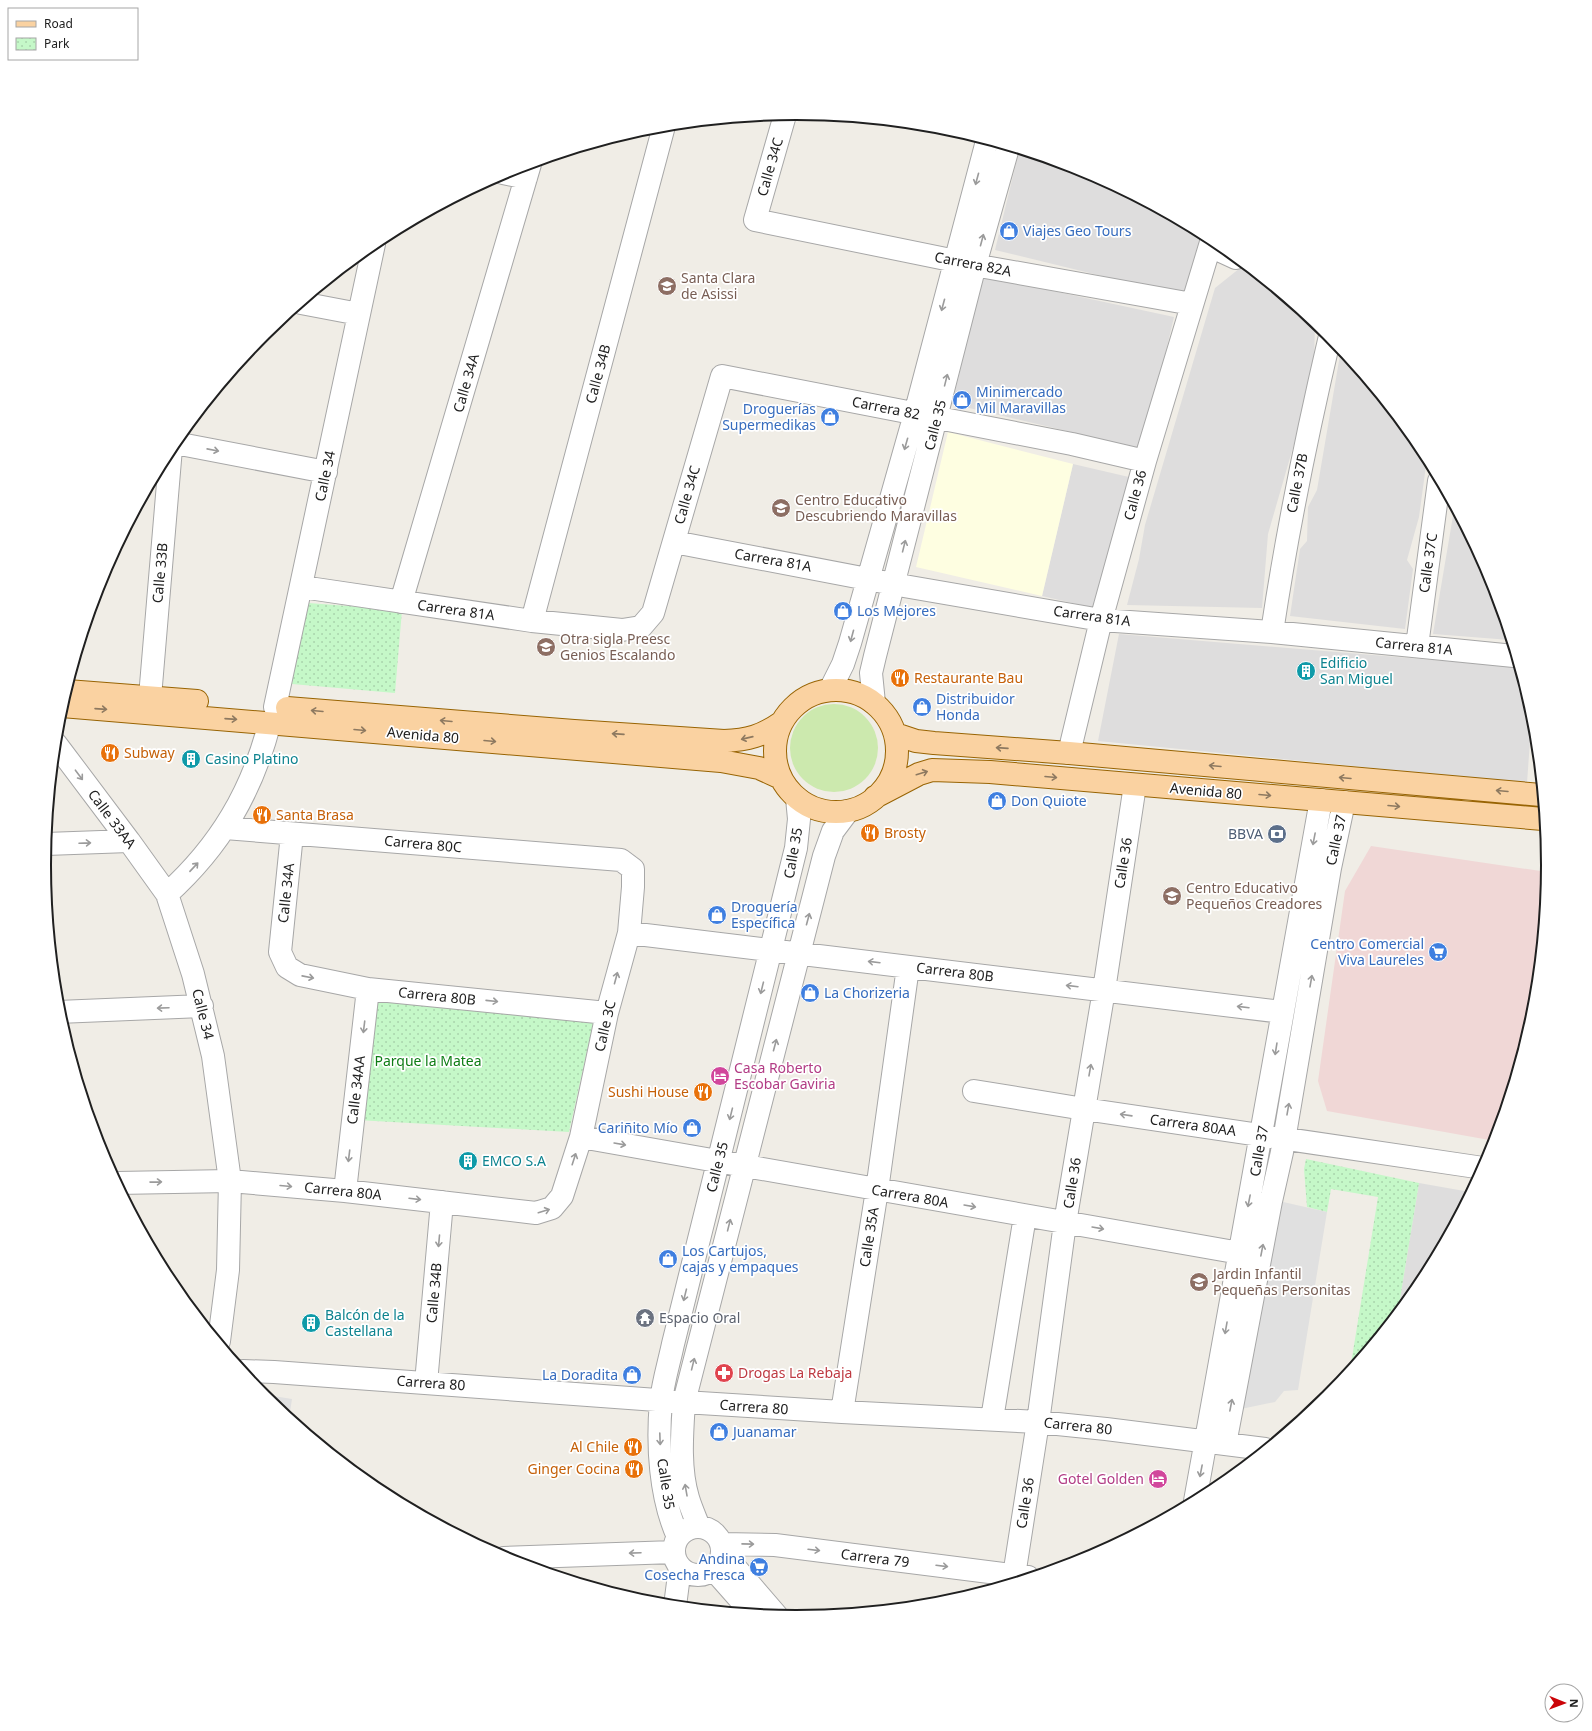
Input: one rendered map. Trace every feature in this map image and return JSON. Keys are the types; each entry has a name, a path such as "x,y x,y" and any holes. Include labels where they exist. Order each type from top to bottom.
{"main road":[{"path":"830,690 852,692 863,696 874,703 887,717 895,734 896,760 892,774 885,787 863,806 848,810 831,812 813,807 797,798 788,789 781,778 776,759 776,740 782,722 794,706 811,695 830,690"},
{"name":"Avenida 80","path":"72,691 150,698 273,715 721,761 759,768 781,778"},
{"name":"Avenida 80","path":"68,706 273,715 574,731 724,741 742,740 757,736 767,732 782,722"},
{"name":"Avenida 80","path":"895,734 916,741 934,743 1537,795"},
{"name":"Avenida 80","path":"875,797 912,777 932,770 990,772 1539,819"}],"street":[{"name":"Calle 34C","path":"755,220 784,120"},
{"name":"Calle 34B","path":"532,621 662,133"},
{"name":"Calle 35","path":"874,703 872,673 937,417 986,145"},
{"name":"Calle 35","path":"830,690 850,643 867,578 915,414 965,263 1007,151"},
{"name":"Calle 34A","path":"401,602 528,171"},
{"name":"Carrera 82A","path":"755,220 965,263 1192,304"},
{"name":"Calle 36","path":"1069,754 1101,620 1145,461 1210,246"},
{"name":"Calle 34","path":"219,1336 228,1270 230,1181 217,1083 202,1006 181,934 166,894 198,863 225,828 242,800 256,770 273,715 302,587 372,253"},
{"path":"306,304 359,314"},
{"name":"Calle 37B","path":"1272,632 1285,549 1308,429 1328,344"},
{"name":"Calle 34C","path":"653,613 722,376"},
{"name":"Carrera 82","path":"722,376 1072,444 1145,461"},
{"path":"182,444 326,472"},
{"name":"Calle 33B","path":"150,698 170,464"},
{"name":"Calle 37C","path":"1417,646 1438,488"},
{"name":"Carrera 81A","path":"674,542 894,584 1101,620 1272,632 1510,656"},
{"name":"Carrera 81A","path":"302,587 532,621 622,630 640,626 653,613"},
{"name":"Calle 33AA","path":"60,749 129,841 166,894"},
{"name":"Calle 36","path":"1018,1576 1065,1223 1104,990 1135,785"},
{"name":"Calle 35","path":"797,798 799,819 796,848 673,1344 661,1400 660,1439 665,1491 673,1525 698,1557 713,1532 699,1527 687,1497 683,1468 682,1432 684,1402 799,953 829,842 833,831 848,810"},
{"name":"Calle 37","path":"1216,1442 1212,1403 1262,1135 1282,1012 1321,800"},
{"name":"Calle 37","path":"1198,1492 1216,1442 1282,1152 1283,1138 1329,876 1344,802"},
{"name":"Carrera 80C","path":"225,828 621,860"},
{"name":"Calle 34A","path":"280,952 292,834"},
{"path":"52,844 129,841"},
{"name":"Calle 3C","path":"562,1196 581,1137 607,1013 629,933 633,887 632,869 621,860"},
{"name":"Carrera 80B","path":"629,933 1282,1012"},
{"name":"Carrera 80B","path":"280,952 287,967 300,975 368,988 607,1013"},
{"name":"Calle 35A","path":"842,1412 877,1190 908,966"},
{"name":"Calle 34AA","path":"345,1191 368,988"},
{"path":"65,1012 202,1006"},
{"name":"Carrera 80AA","path":"974,1091 1084,1109 1477,1167"},
{"name":"Carrera 80A","path":"581,1137 1240,1253"},
{"name":"Carrera 80A","path":"123,1183 230,1181 345,1191 536,1213 552,1208 562,1196"},
{"name":"Calle 34B","path":"426,1383 442,1202"},
{"path":"992,1419 1025,1216"},
{"name":"Carrera 80","path":"249,1371 684,1402 1038,1422 1260,1448"},
{"name":"Carrera 79","path":"522,1558 698,1557 775,1545 1014,1577"},
{"path":"677,1600 698,1557"},
{"path":"698,1557 748,1609"},
{"path":"698,1557 768,1609"}],"shaded area":[{"path":"1018,155 1081,177 1126,197 1203,242 1188,297 995,250"},
{"path":"1240,268 1250,274 1287,305 1315,331 1314,364 1296,437 1268,534 1262,608 1127,605 1139,559 1145,525 1215,288"},
{"path":"983,276 1174,317 1143,449 952,404"},
{"path":"1340,357 1387,412 1426,469 1419,517 1407,560 1413,569 1405,629 1290,616 1300,549 1307,541 1308,507 1317,490"},
{"path":"948,432 1073,464 1042,596 916,567"},
{"path":"1073,464 1129,477 1098,609 1042,596"},
{"path":"1453,516 1484,580 1505,640 1433,634"},
{"path":"1119,634 1514,667 1530,739 1527,783 1098,741"},
{"name":"Centro Comercial Viva Laureles","path":"1371,846 1541,871 1535,963 1527,1011 1516,1058 1488,1140 1327,1111 1318,1081 1345,891"},
{"path":"1419,1183 1466,1191 1441,1238 1400,1301"},
{"path":"1279,1201 1327,1212 1298,1390 1284,1391 1275,1402 1241,1409"},
{"path":"273,1396 292,1399 290,1412"}],"green space":[{"path":"304,601 308,603 402,610 395,693 292,684"},
{"path":"834,704 851,708 865,717 874,731 878,748 874,765 865,779 851,788 834,792 817,788 803,779 794,765 790,748 794,731 803,717 817,708"},
{"name":"Parque la Matea","path":"371,992 595,1015 569,1132 357,1120"},
{"path":"1306,1159 1419,1183 1400,1301 1387,1319 1351,1362 1378,1197 1331,1189 1327,1212 1307,1207 1304,1169"}],"place":[{"name":"Viajes Geo Tours","path":"1009,231"},
{"name":"Santa Clara de Asissi","path":"667,286"},
{"name":"Minimercado Mil Maravillas","path":"962,400"},
{"name":"Droguerías Supermedikas","path":"830,417"},
{"name":"Centro Educativo Descubriendo Maravillas","path":"781,508"},
{"name":"Los Mejores","path":"843,611"},
{"name":"Otra sigla Preesc Genios Escalando","path":"546,647"},
{"name":"Edificio San Miguel","path":"1306,671"},
{"name":"Restaurante Bau","path":"900,678"},
{"name":"Distribuidor Honda","path":"922,707"},
{"name":"Subway","path":"110,753"},
{"name":"Casino Platino","path":"191,759"},
{"name":"Don Quiote","path":"997,801"},
{"name":"Santa Brasa","path":"262,815"},
{"name":"Brosty","path":"870,833"},
{"name":"BBVA","path":"1277,834"},
{"name":"Centro Educativo Pequeños Creadores","path":"1172,896"},
{"name":"Droguería Específica","path":"717,915"},
{"name":"Centro Comercial Viva Laureles","path":"1438,952"},
{"name":"La Chorizeria","path":"810,993"},
{"name":"Casa Roberto Escobar Gaviria","path":"720,1076"},
{"name":"Sushi House","path":"703,1092"},
{"name":"Cariñito Mío","path":"692,1128"},
{"name":"EMCO S.A","path":"468,1161"},
{"name":"Los Cartujos, cajas y empaques","path":"668,1259"},
{"name":"Jardin Infantil Pequeñas Personitas","path":"1199,1282"},
{"name":"Espacio Oral","path":"645,1318"},
{"name":"Balcón de la Castellana","path":"311,1323"},
{"name":"Drogas La Rebaja","path":"724,1373"},
{"name":"La Doradita","path":"632,1375"},
{"name":"Juanamar","path":"719,1432"},
{"name":"Al Chile","path":"633,1447"},
{"name":"Ginger Cocina","path":"634,1469"},
{"name":"Gotel Golden","path":"1158,1479"},
{"name":"Andina Cosecha Fresca","path":"759,1567"}]}
